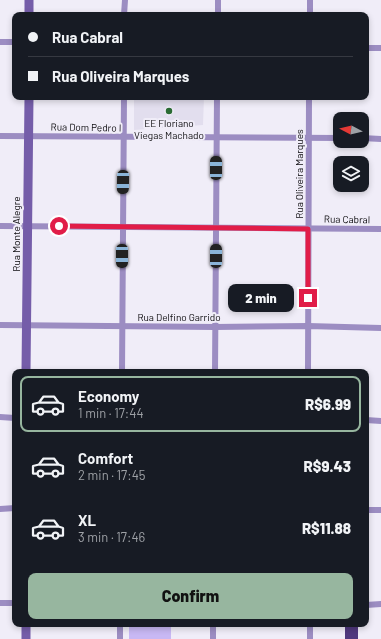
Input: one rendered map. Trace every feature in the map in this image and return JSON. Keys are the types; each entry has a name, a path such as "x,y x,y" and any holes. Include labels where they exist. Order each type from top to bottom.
{"street":[{"path":"29,0 29,12"},
{"path":"124,12 125,0"},
{"path":"218,0 218,12"},
{"path":"310,0 310,12"},
{"path":"0,42 12,42"},
{"path":"369,48 381,48"},
{"name":"Rua Monte Alegre","path":"26,369 29,100"},
{"path":"122,369 124,100"},
{"path":"215,369 217,100"},
{"name":"Rua Oliveira Marques","path":"308,369 309,100"},
{"name":"Rua Dom Pedro I","path":"0,136 124,138 333,138"},
{"path":"369,138 381,139"},
{"name":"Rua Cabral","path":"0,226 381,229"},
{"name":"Rua Delfino Garrido","path":"0,325 215,328 308,326 381,328"},
{"path":"0,418 12,418"},
{"path":"369,420 381,421"},
{"path":"0,509 12,508"},
{"path":"369,510 381,510"},
{"path":"0,603 12,603"},
{"path":"369,605 381,604"},
{"path":"26,627 26,639"},
{"path":"120,627 120,639"},
{"path":"213,627 213,639"},
{"path":"310,627 310,639"}],"shaded area":[{"name":"EE Floriano Viegas Machado","path":"134,100 204,100 203,125 134,130"},
{"path":"129,627 171,627 171,639 129,639"}],"building":[{"path":"345,627 358,627 358,639 345,639"}],"place":[{"name":"EE Floriano Viegas Machado","path":"169,111"}],"route":[{"path":"59,226 308,229 308,298"}]}
